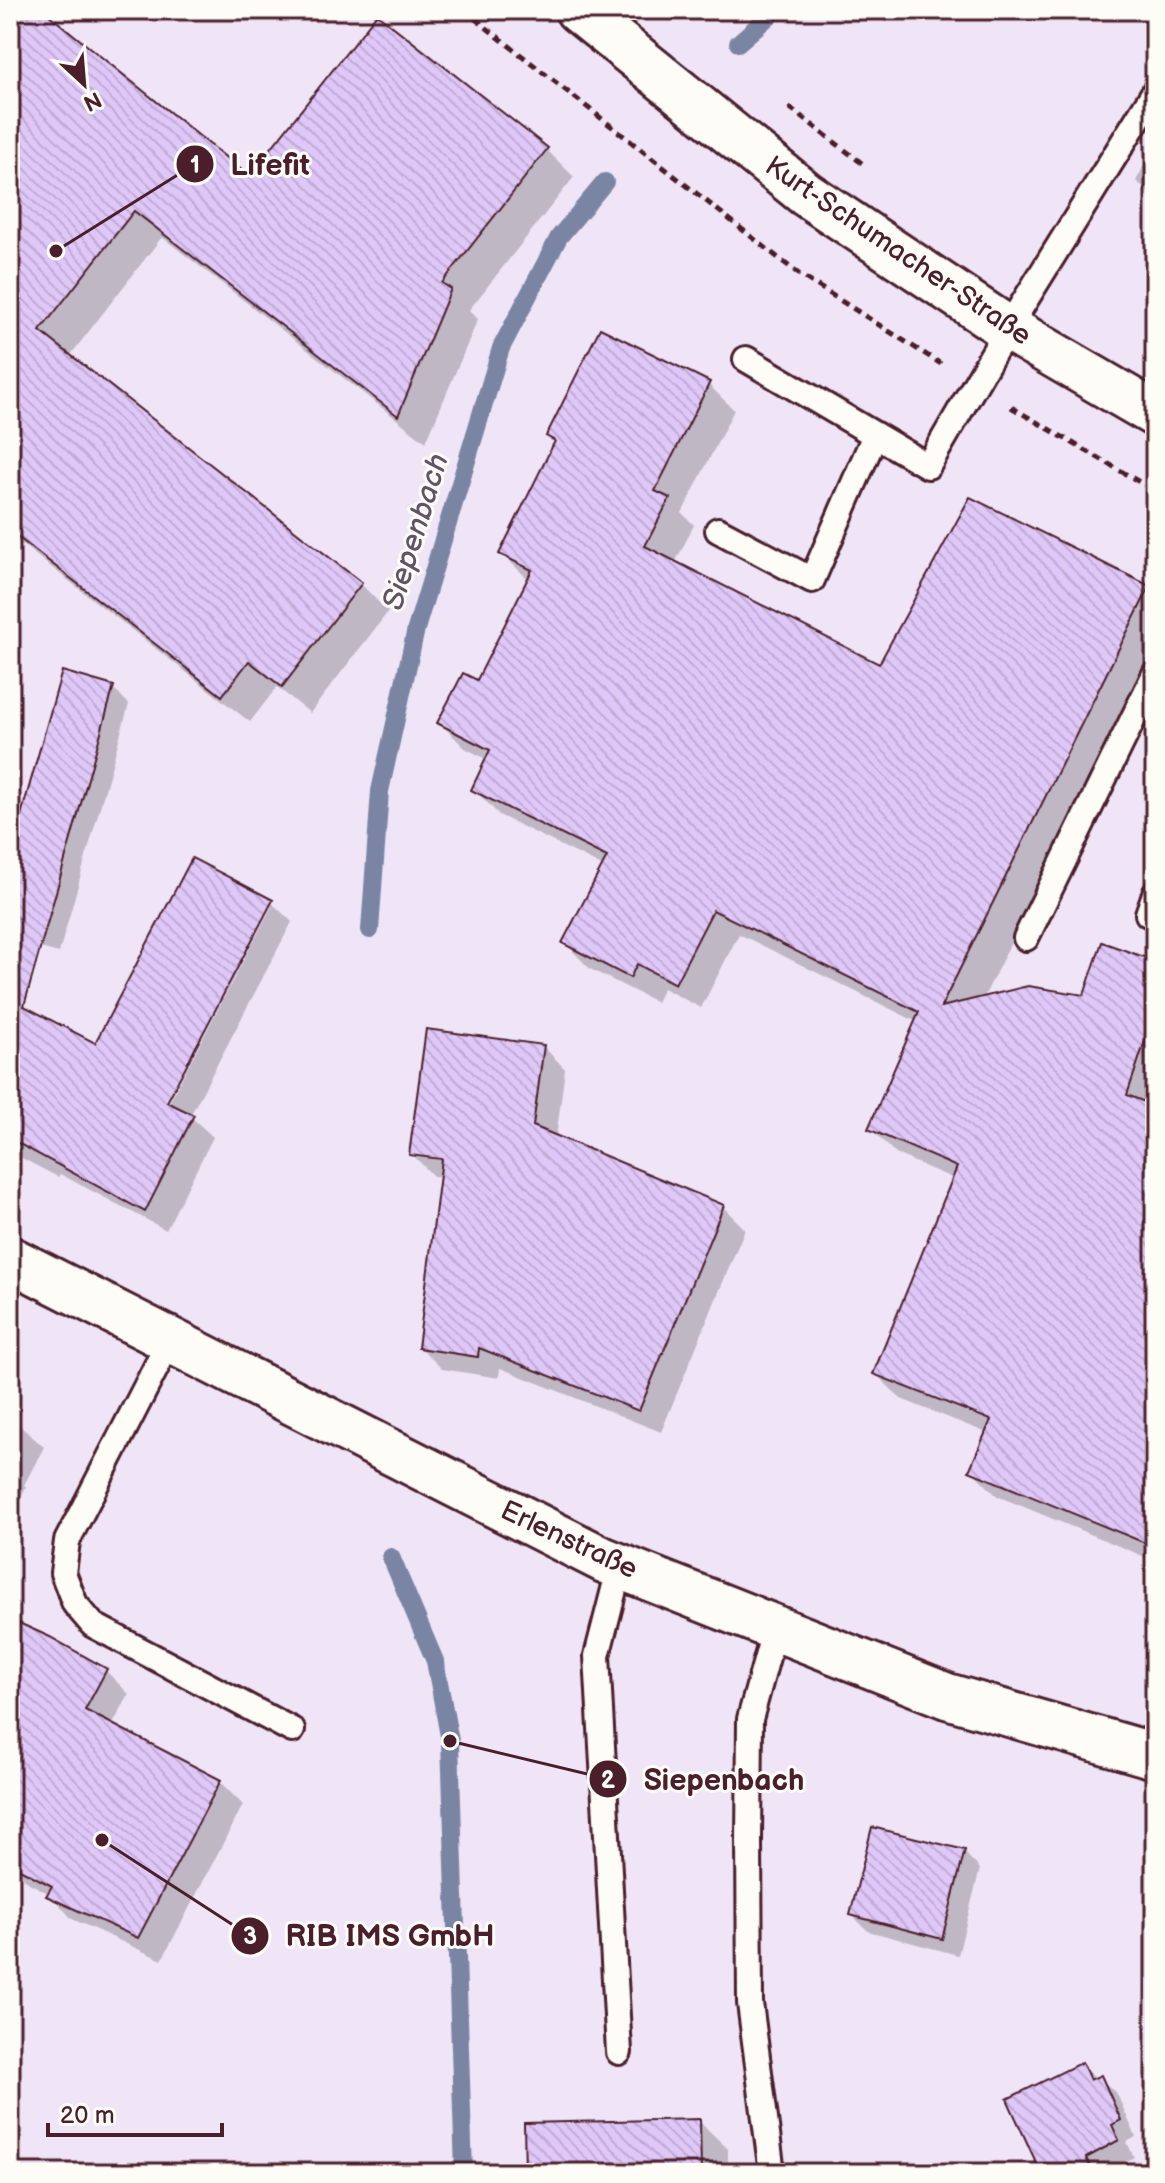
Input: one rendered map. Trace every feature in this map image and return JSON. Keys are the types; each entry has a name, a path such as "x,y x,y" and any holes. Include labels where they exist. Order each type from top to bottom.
{"street":[{"name":"Kurt-Schumacher-Straße","path":"578,10 806,194 1008,328 1155,414"},
{"name":"Erlenstraße","path":"10,1259 620,1566 947,1696 1155,1756"}],"lane":[{"path":"746,359 928,466 1008,328 1155,91"},
{"path":"718,530 812,580 875,435"},
{"path":"1026,938 1155,674"},
{"path":"1155,894 1148,914 1155,916"},
{"path":"170,1340 67,1541 63,1573 75,1604 93,1625 292,1730"},
{"path":"619,2052 597,1656 620,1566"},
{"path":"772,2173 750,2003 749,1841 750,1719 775,1628"}],"path":[{"path":"464,10 800,275 975,386 1155,491"}],"shaded area":[{"path":"10,10 1155,10 1155,2173 10,2173"}],"building":[{"path":"10,10 43,10 249,176 377,14 548,148 442,283 451,289 398,416 134,211 40,331 362,583 282,687 249,661 222,696 10,531"},
{"path":"600,328 710,382 655,491 670,498 645,546 879,664 970,497 1150,586 941,1007 1028,986 1084,995 1102,942 1155,961 1155,1011 1127,1095 1155,1106 1155,1547 969,1471 991,1420 873,1374 957,1167 868,1129 919,1012 713,910 675,984 637,964 630,978 562,943 607,857 471,790 490,750 437,723 463,673 477,680 532,570 499,554 555,441 546,436"},
{"path":"62,671 114,686 24,1006 95,1043 192,858 273,900 167,1102 194,1115 145,1212 10,1139 10,854"},
{"path":"426,1029 544,1045 533,1126 724,1205 639,1411 479,1348 478,1357 418,1348 442,1159 409,1155"},
{"path":"10,1619 107,1669 85,1710 221,1780 138,1938 46,1896 52,1886 10,1864"},
{"path":"872,1827 965,1850 942,1939 850,1915"},
{"path":"1082,2062 1090,2080 1101,2075 1121,2120 1112,2125 1119,2140 1086,2158 1093,2173 1041,2173 1007,2099"},
{"path":"700,2119 701,2173 525,2173 524,2123"}],"waterway":[{"name":"Siepenbach","path":"738,43 776,10"},
{"name":"Siepenbach","path":"370,930 380,791 416,629 501,348 559,237 605,182"},
{"name":"Siepenbach","path":"391,1557 435,1661 450,1741 464,2173"}],"place":[{"name":"Lifefit","path":"56,251"},
{"name":"Siepenbach","path":"450,1741"},
{"name":"RIB IMS GmbH","path":"102,1840"}]}
